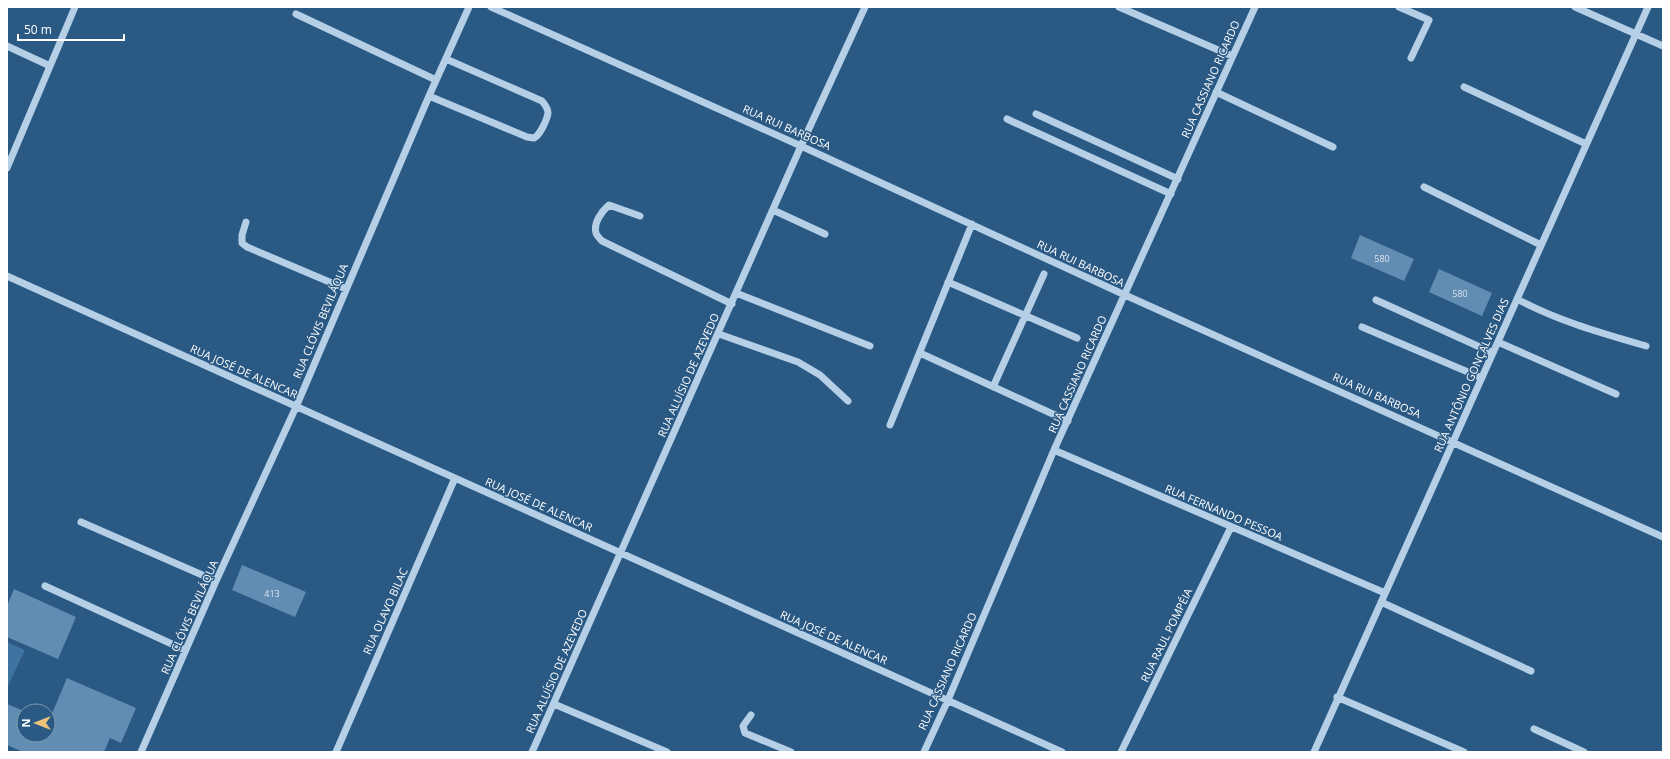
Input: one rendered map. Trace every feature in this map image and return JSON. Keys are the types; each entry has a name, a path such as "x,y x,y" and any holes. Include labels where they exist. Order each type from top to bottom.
{"street":[{"path":"7,168 75,7"},
{"name":"RUA CLÓVIS BEVILÁQUA","path":"141,752 216,581 296,407 428,96 469,7"},
{"name":"RUA RUI BARBOSA","path":"491,7 1663,537"},
{"name":"RUA ALUÍSIO DE AZEVEDO","path":"532,752 719,334 801,146 865,7"},
{"path":"1119,7 1232,56"},
{"name":"RUA CASSIANO RICARDO","path":"924,752 948,700 1054,450 1178,179 1254,7"},
{"path":"1399,7 1429,20 1411,58"},
{"path":"1576,7 1663,46"},
{"name":"RUA ANTÔNIO GONÇALVES DIAS","path":"1314,752 1337,697 1648,7"},
{"path":"296,14 436,80"},
{"path":"7,46 50,66"},
{"path":"428,96 527,137 534,138 538,136 548,113 547,106 542,101 446,58"},
{"path":"1464,87 1586,144"},
{"path":"1216,92 1333,147"},
{"path":"1036,114 1178,179"},
{"path":"1007,119 1171,194"},
{"path":"1424,187 1541,245"},
{"path":"640,216 609,205 603,211 596,225 596,233 602,241 732,304"},
{"path":"773,210 825,234"},
{"path":"246,222 242,235 242,243 247,247 346,289"},
{"path":"890,425 972,224"},
{"path":"993,387 1044,274"},
{"name":"RUA JOSÉ DE ALENCAR","path":"7,276 1062,752"},
{"path":"948,282 1077,338"},
{"path":"736,293 870,346"},
{"path":"1517,299 1547,314 1580,327 1646,346"},
{"path":"1376,300 1493,353"},
{"path":"1362,327 1482,378"},
{"path":"719,334 798,362 820,375 848,401"},
{"path":"1498,342 1616,394"},
{"path":"920,353 1068,421"},
{"name":"RUA FERNANDO PESSOA","path":"1054,450 1385,593"},
{"name":"RUA OLAVO BILAC","path":"336,752 455,478"},
{"path":"81,522 216,581"},
{"name":"RUA RAUL POMPÉIA","path":"1121,752 1231,527"},
{"path":"45,586 185,650"},
{"path":"1381,602 1531,671"},
{"path":"1337,697 1464,752"},
{"path":"554,704 667,752"},
{"path":"751,715 743,726 745,733 790,752"},
{"path":"1534,729 1584,752"}],"shaded area":[{"path":"7,642 25,650 7,688"}],"building":[{"path":"1360,235 1414,259 1404,281 1351,258"},
{"path":"1439,269 1492,293 1482,316 1429,292"},
{"path":"242,565 306,592 295,617 232,590"},
{"path":"14,589 76,617 58,659 7,637 7,606"},
{"path":"67,678 136,708 121,743 110,738 104,752 23,752 7,745 7,704 16,708 16,743 56,743 56,704"}]}
